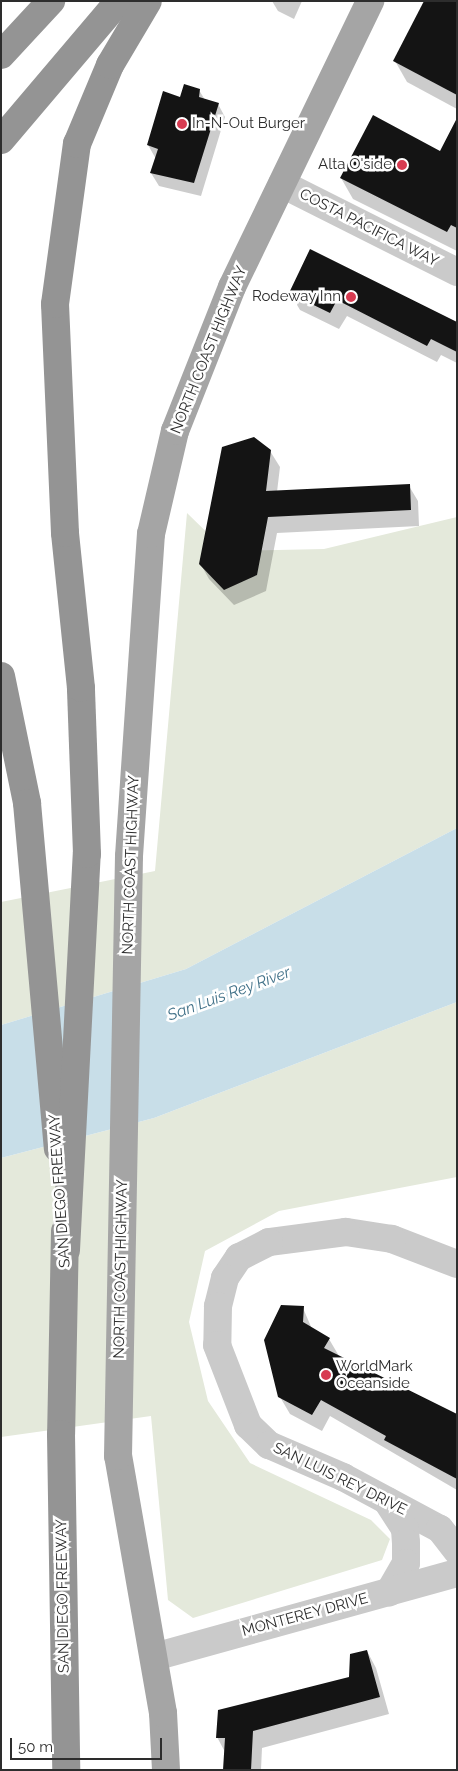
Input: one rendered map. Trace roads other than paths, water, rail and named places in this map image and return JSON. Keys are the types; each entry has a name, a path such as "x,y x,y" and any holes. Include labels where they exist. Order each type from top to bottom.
{"highway":[{"path":"1,56 51,1"},
{"path":"1,140 119,1"},
{"path":"66,1250 87,854 82,688 65,533 55,304 65,216 77,144 110,65 148,1"},
{"name":"SAN DIEGO FREEWAY","path":"1,676 27,803 66,1250 61,1434 66,1770"}],"main road":[{"name":"NORTH COAST HIGHWAY","path":"166,1770 163,1713 118,1456 129,856 151,534 175,431 232,287 370,1"}],"street":[{"name":"COSTA PACIFICA WAY","path":"282,184 457,272"},
{"name":"SAN LUIS REY DRIVE","path":"457,1264 392,1239 346,1232 269,1242 239,1257 225,1278 218,1306 217,1346 248,1425 270,1445 388,1501 440,1529 457,1551"},
{"path":"388,1501 405,1530 406,1543 406,1563 390,1592"},
{"name":"MONTEREY DRIVE","path":"154,1657 457,1573"}],"water":[{"name":"San Luis Rey River","path":"457,828 457,1002 154,1118 1,1158 1,1025 186,969"}],"place":[{"name":"In-N-Out Burger","path":"182,124"},
{"name":"Alta O'side","path":"402,165"},
{"name":"Rodeway Inn","path":"351,297"},
{"name":"WorldMark Oceanside","path":"326,1375"}]}
